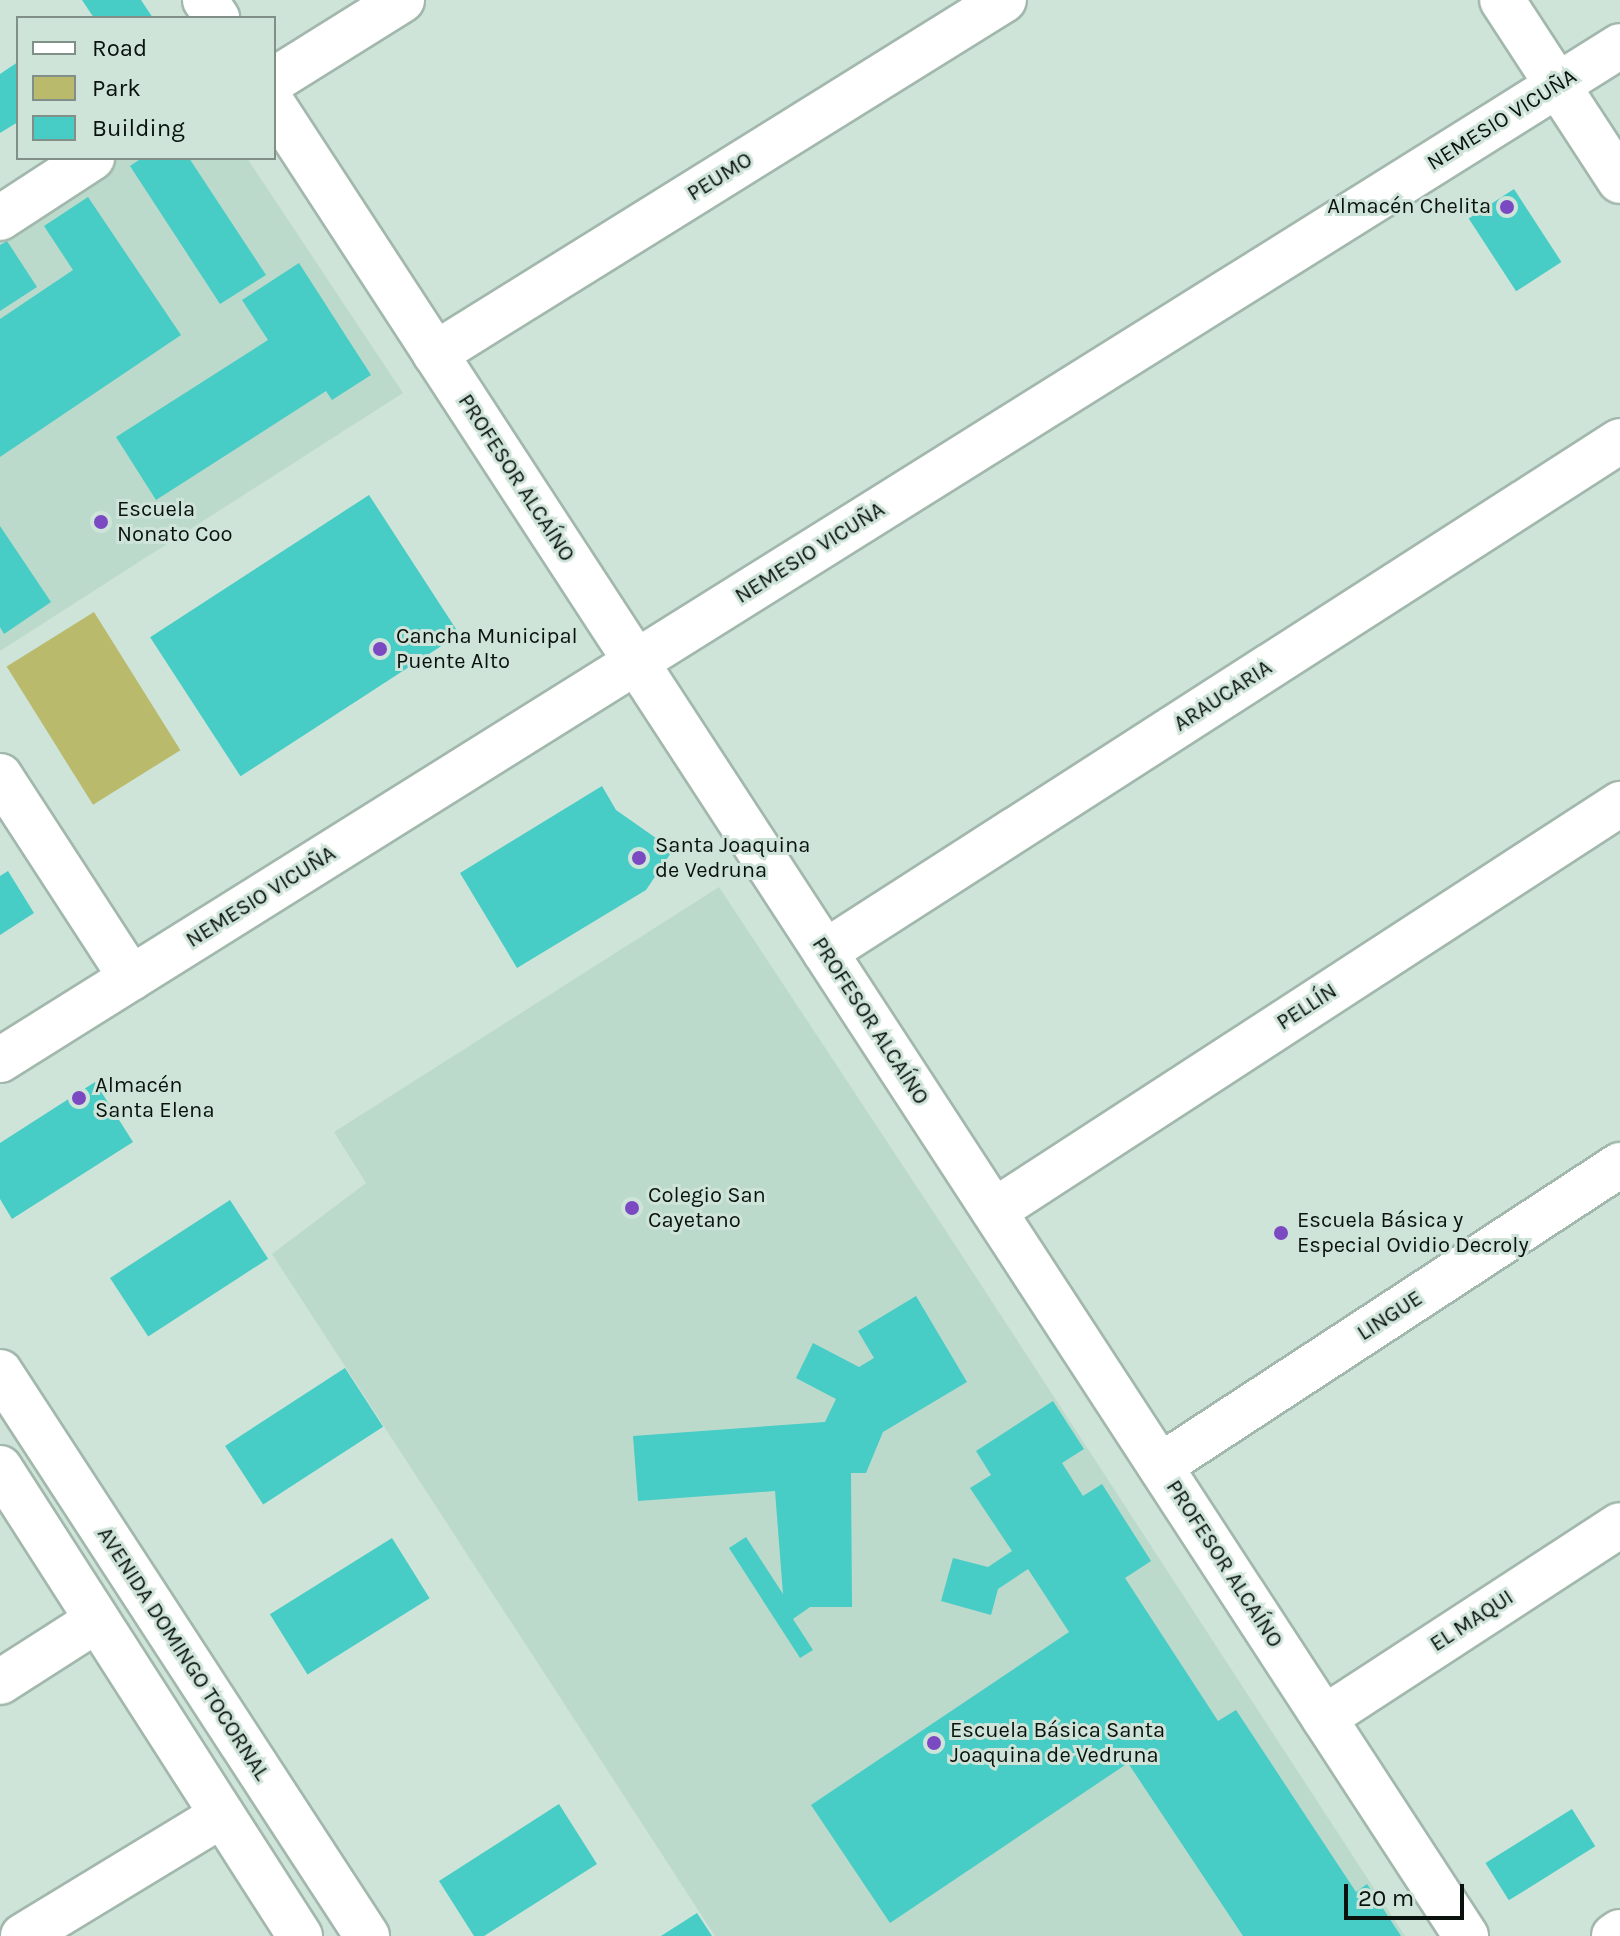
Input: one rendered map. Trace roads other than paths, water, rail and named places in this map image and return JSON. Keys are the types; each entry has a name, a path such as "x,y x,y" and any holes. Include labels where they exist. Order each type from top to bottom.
{"street":[{"path":"276,79 402,0"},
{"name":"PEUMO","path":"435,354 1004,0"},
{"path":"1502,0 1620,181"},
{"name":"NEMESIO VICUÑA","path":"0,1060 1620,46"},
{"name":"PROFESOR ALCAÍNO","path":"276,109 1466,1936"},
{"path":"0,218 89,160"},
{"name":"ARAUCARIA","path":"825,952 1620,441"},
{"path":"0,776 131,978"},
{"name":"PELLÍN","path":"994,1211 1620,804"},
{"name":"LINGUE","path":"1160,1466 1620,1165"},
{"name":"AVENIDA DOMINGO TOCORNAL","path":"0,1372 367,1936"},
{"path":"0,1468 300,1936"},
{"name":"EL MAQUI","path":"1324,1718 1620,1525"},
{"path":"0,1682 97,1620"},
{"path":"23,1936 222,1815"},
{"path":"1614,1936 1620,1932"}],"place":[{"name":"Almacén Chelita","path":"1507,207"},
{"name":"Escuela Nonato Coo","path":"101,522"},
{"name":"Cancha Municipal Puente Alto","path":"380,649"},
{"name":"Santa Joaquina de Vedruna","path":"639,858"},
{"name":"Almacén Santa Elena","path":"79,1098"},
{"name":"Colegio San Cayetano","path":"632,1208"},
{"name":"Escuela Básica y Especial Ovidio Decroly","path":"1281,1233"},
{"name":"Escuela Básica Santa Joaquina de Vedruna","path":"934,1743"}]}
